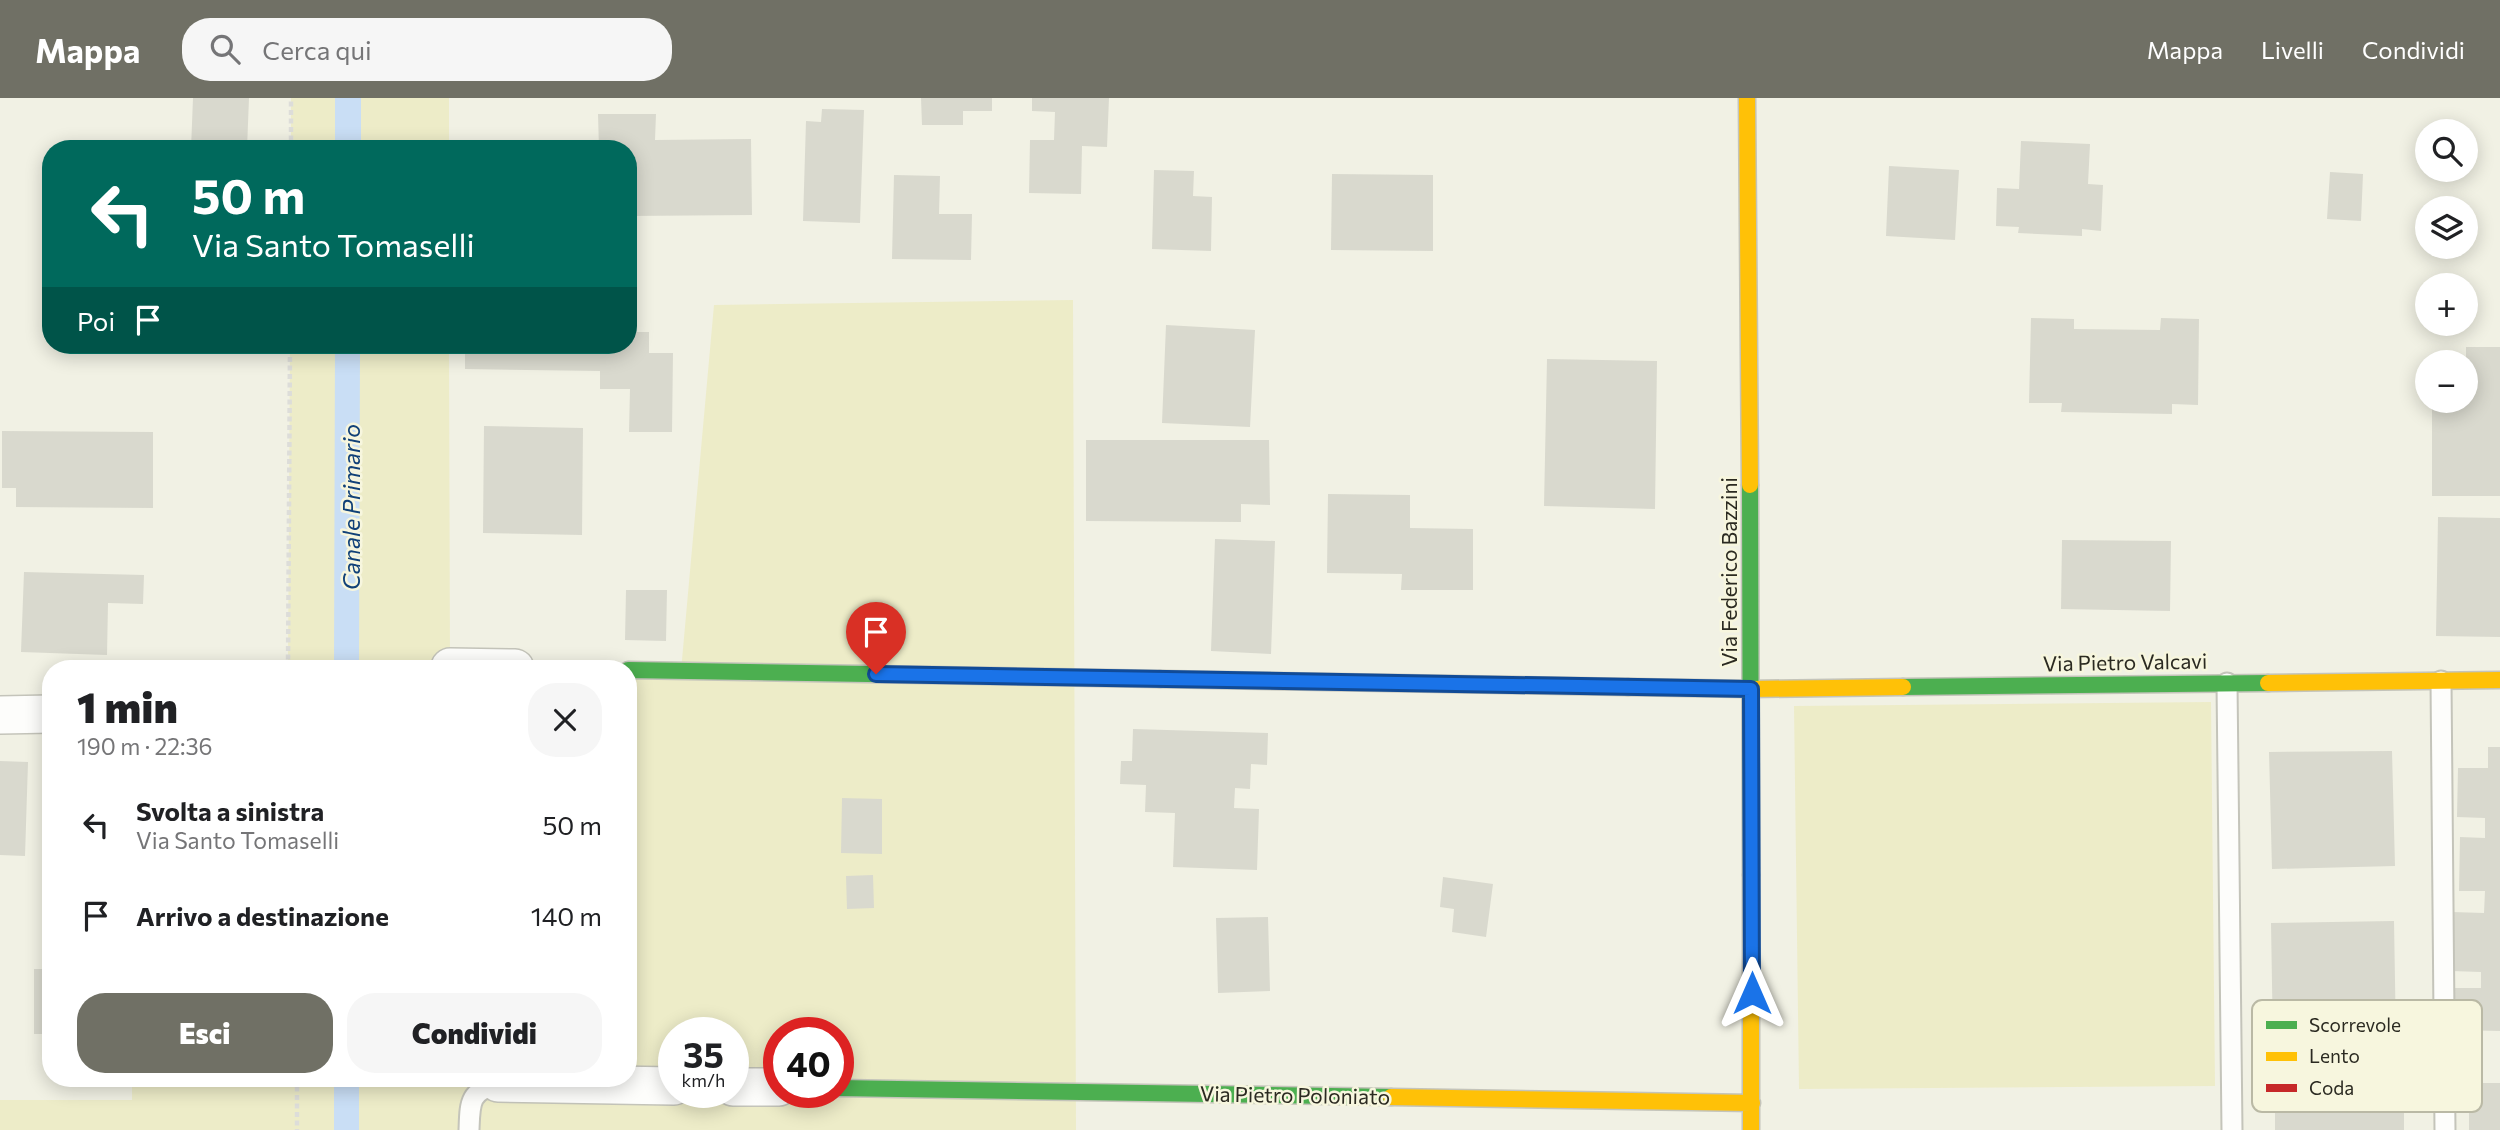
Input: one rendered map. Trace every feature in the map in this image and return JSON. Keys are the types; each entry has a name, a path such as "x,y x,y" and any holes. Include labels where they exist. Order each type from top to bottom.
{"street":[{"name":"Via Federico Bazzini","path":"1747,98 1751,1130"},
{"name":"Via Pietro Valcavi","path":"637,670 1751,689 2500,680"},
{"path":"0,715 42,714"},
{"path":"637,1085 658,1086"},
{"name":"Via Pietro Poloniato","path":"854,1088 1752,1103"}],"lane":[{"path":"2441,681 2444,1000"},
{"path":"2227,683 2232,1130"},
{"path":"469,1130 470,1105 475,1095 486,1087"},
{"path":"2445,1112 2445,1130"}],"path":[{"path":"291,98 291,140"},
{"path":"288,660 290,354"},
{"path":"297,1087 298,1130"}],"green space":[{"path":"291,98 449,98 449,140 291,140"},
{"path":"1073,300 1076,1130 0,1130 0,1100 132,1100 132,1087 637,1087 637,670 681,671 714,305"},
{"path":"290,354 449,354 450,660 288,660"},
{"path":"2211,702 2215,1086 1799,1089 1794,706"}],"water":[{"path":"335,98 361,98 361,140 335,140"},
{"name":"Canale Primario","path":"335,354 360,354 359,660 334,660"},
{"path":"334,1087 359,1087 359,1130 334,1130"}],"building":[{"path":"193,98 249,98 247,140 191,140"},
{"path":"921,98 992,98 992,111 963,111 963,125 922,125"},
{"path":"1032,98 1109,98 1107,147 1082,146 1081,194 1029,193 1030,140 1054,140 1055,112 1032,111"},
{"path":"822,109 864,110 860,223 803,221 806,121 821,122"},
{"path":"598,114 656,114 655,140 751,139 752,215 637,216 637,140 599,140"},
{"path":"2021,141 2090,144 2088,184 2103,185 2101,231 2082,229 2082,236 2018,233 2019,227 1996,226 1997,188 2019,189"},
{"path":"1889,166 1959,170 1955,240 1886,236"},
{"path":"1154,170 1194,171 1193,196 1212,197 1211,251 1152,249"},
{"path":"2330,172 2363,174 2361,221 2327,219"},
{"path":"1332,174 1433,175 1433,251 1331,250"},
{"path":"894,175 940,176 939,214 972,214 971,260 892,259"},
{"path":"2031,318 2074,319 2074,329 2160,330 2161,318 2199,319 2198,405 2172,404 2172,414 2061,412 2062,403 2029,403"},
{"path":"1166,325 1255,330 1250,427 1162,423"},
{"path":"637,332 649,332 649,353 673,353 672,432 629,432 630,389 600,389 600,371 465,369 465,354 637,354"},
{"path":"2466,347 2500,347 2500,496 2432,496 2432,413 2478,413 2478,350 2466,350"},
{"path":"1547,359 1657,361 1655,509 1544,506"},
{"path":"484,426 583,428 582,535 483,533"},
{"path":"2,431 153,432 153,508 16,507 16,488 2,488"},
{"path":"1086,440 1269,440 1270,505 1241,504 1241,522 1086,521"},
{"path":"1328,494 1410,495 1410,528 1473,529 1473,590 1401,590 1402,574 1327,573"},
{"path":"2438,517 2500,518 2500,637 2436,636"},
{"path":"1215,539 1275,541 1271,654 1211,651"},
{"path":"2062,540 2171,541 2170,611 2061,609"},
{"path":"24,572 144,575 143,604 108,603 107,655 21,652"},
{"path":"626,590 667,590 666,641 625,640"},
{"path":"1133,729 1268,733 1267,765 1251,764 1250,789 1235,788 1234,808 1259,809 1257,870 1173,867 1175,813 1145,812 1146,785 1120,784 1121,761 1132,761"},
{"path":"2488,747 2500,747 2500,1031 2482,1031 2482,1000 2455,1000 2455,988 2481,988 2481,972 2451,971 2452,912 2484,913 2485,891 2459,891 2460,837 2485,838 2485,818 2457,817 2458,768 2488,768"},
{"path":"2392,751 2395,866 2272,869 2269,752"},
{"path":"0,761 28,762 25,856 0,855"},
{"path":"842,798 882,799 882,854 841,853"},
{"path":"873,875 874,908 847,909 846,876"},
{"path":"1443,877 1493,884 1486,937 1452,932 1454,909 1440,907"},
{"path":"1268,917 1270,991 1218,993 1216,918"},
{"path":"2394,921 2395,1000 2272,1000 2271,923"},
{"path":"34,969 42,969 42,1034 34,1034"},
{"path":"2482,1083 2500,1083 2500,1130 2469,1130 2469,1112 2482,1112"},
{"path":"2275,1112 2404,1112 2404,1130 2275,1130"}],"traffic: fast":[{"path":"1750,485 1751,875"},
{"path":"637,670 1160,679"},
{"path":"1903,687 2268,683"},
{"path":"854,1088 1391,1097"}],"traffic: slow":[{"path":"1747,98 1750,485"},
{"path":"2268,683 2500,680"},
{"path":"1628,687 1903,687"},
{"path":"1751,875 1751,1130"},
{"path":"1391,1097 1752,1103"}],"traffic: jam":[{"path":"1160,679 1628,687"}],"route":[{"path":"876,674 1751,689 1752,993"}]}
